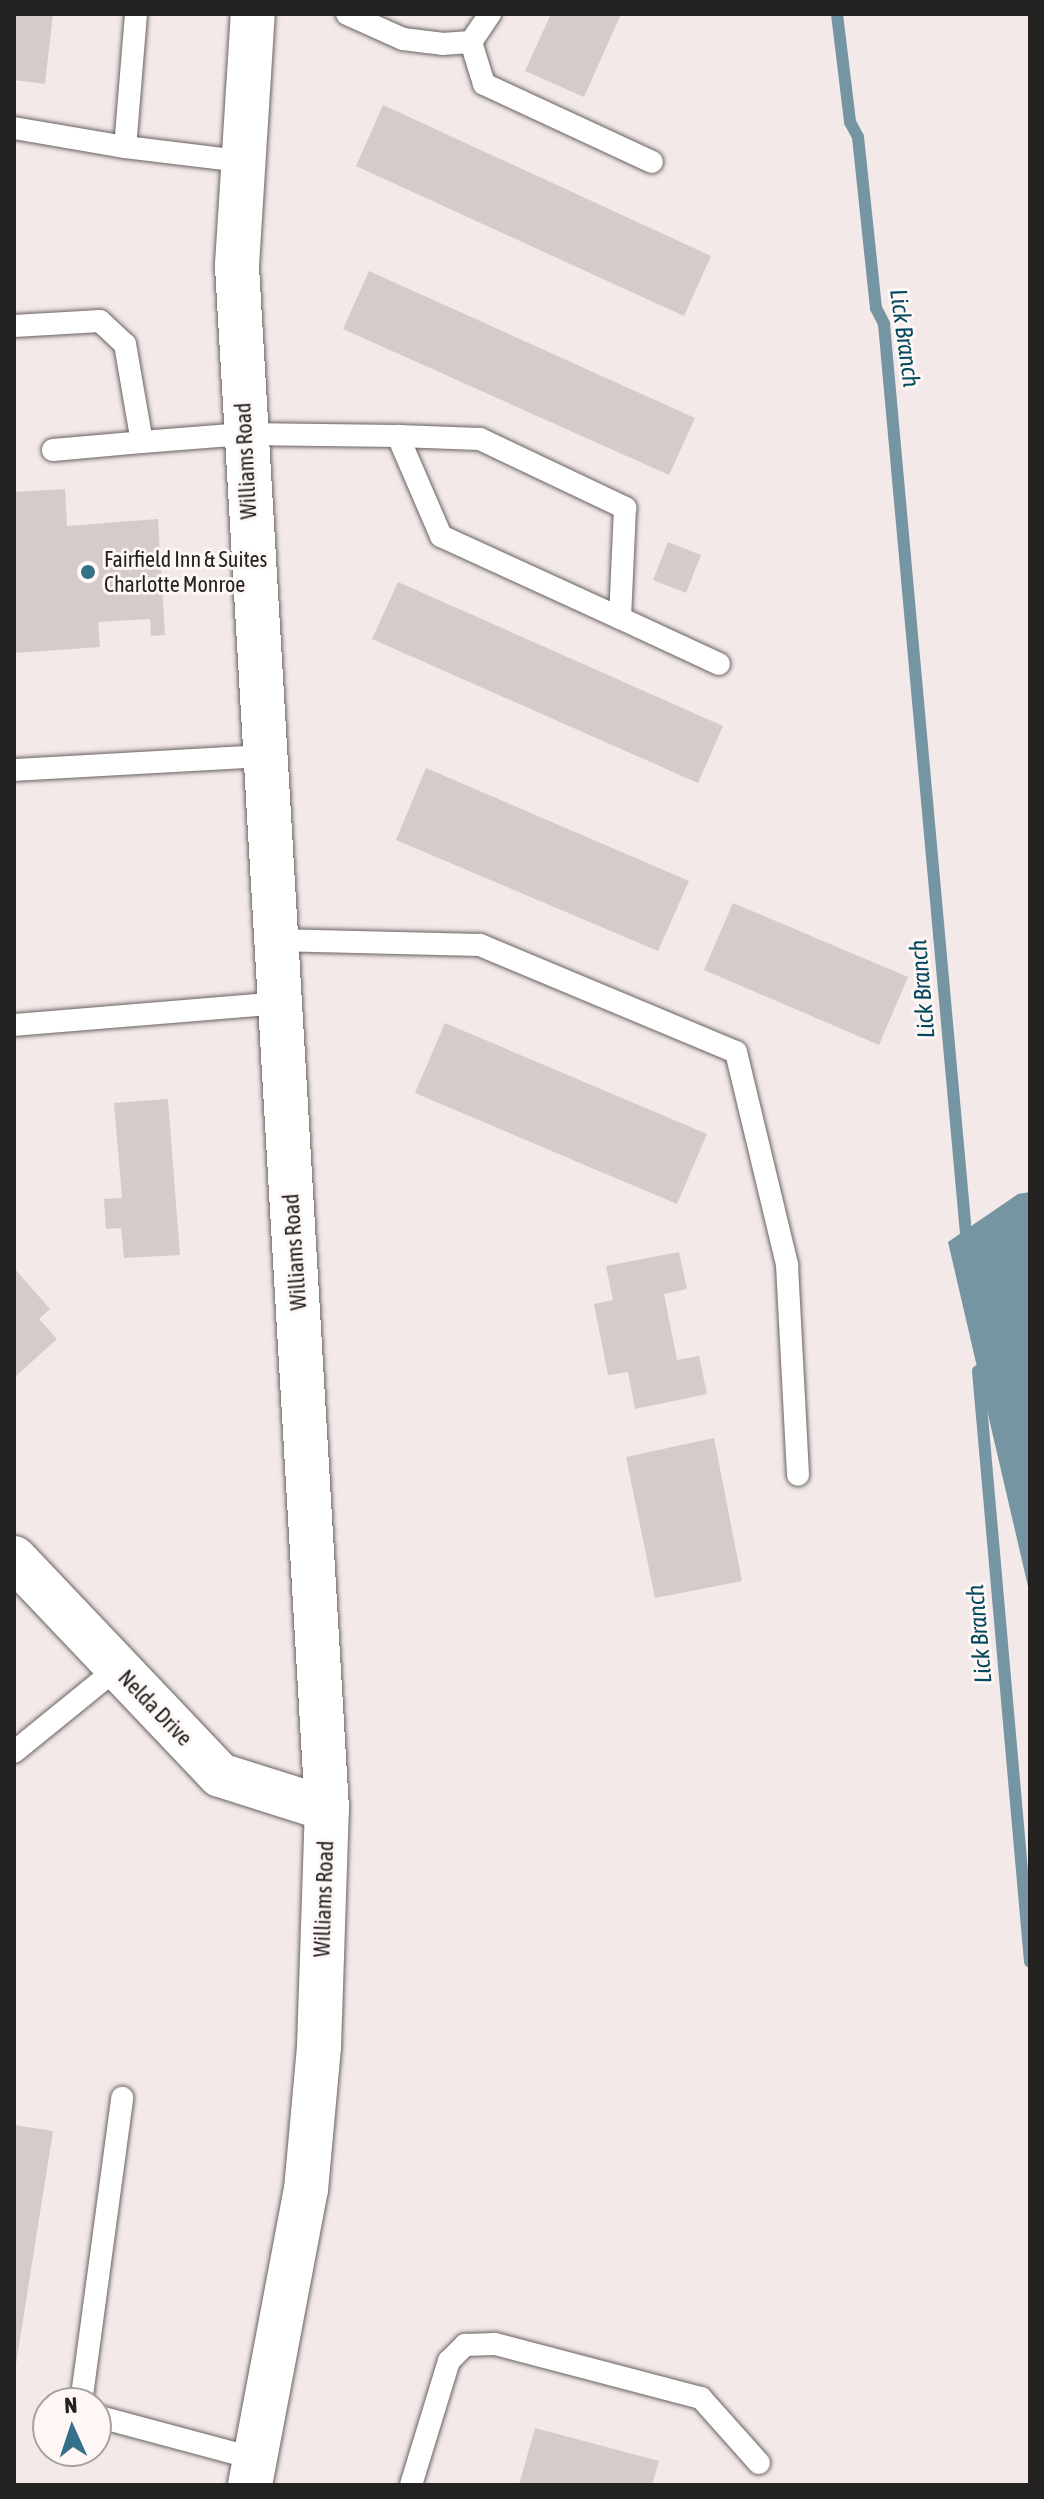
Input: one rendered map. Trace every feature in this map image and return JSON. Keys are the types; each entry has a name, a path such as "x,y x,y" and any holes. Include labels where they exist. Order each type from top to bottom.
{"street":[{"name":"Williams Road","path":"253,14 241,161 237,265 262,756 327,1809 319,2047 306,2190 253,2472"},
{"name":"Nelda Drive","path":"14,1558 116,1669 220,1775 327,1809"}],"lane":[{"path":"125,147 136,14"},
{"path":"347,14 403,39 471,42"},
{"path":"471,42 490,14"},
{"path":"471,42 484,84 652,162"},
{"path":"14,128 125,147 241,161"},
{"path":"14,326 100,321 109,328 125,344 142,442"},
{"path":"53,450 244,434 480,439 625,508 620,618"},
{"path":"398,436 441,536 719,664"},
{"path":"14,770 262,756"},
{"path":"274,940 480,945 736,1052 787,1265 798,1475"},
{"path":"14,1025 279,1003"},
{"path":"14,1752 116,1669"},
{"path":"83,2387 122,2098"},
{"path":"411,2485 449,2361 465,2345 495,2344 701,2398 759,2463"},
{"path":"112,2422 253,2472"}],"water":[{"path":"1030,1192 1030,1595 948,1242 1018,1194"}],"building":[{"path":"14,14 53,14 45,84 14,80"},
{"path":"551,14 621,14 584,97 525,71"},
{"path":"383,105 711,256 684,316 356,166"},
{"path":"369,271 695,418 669,475 343,329"},
{"name":"Fairfield Inn & Suites Charlotte Monroe","path":"65,489 67,526 158,519 165,635 151,636 150,619 98,622 100,647 14,653 14,492"},
{"path":"668,542 701,555 686,593 653,580"},
{"path":"398,582 723,726 698,783 372,639"},
{"path":"426,768 689,881 658,951 396,840"},
{"path":"733,903 908,977 879,1045 704,970"},
{"path":"445,1023 707,1134 677,1204 415,1093"},
{"path":"168,1099 180,1255 124,1258 121,1228 106,1229 104,1199 122,1198 114,1103"},
{"path":"679,1252 687,1289 664,1294 677,1360 699,1356 707,1394 635,1409 628,1372 608,1375 594,1304 613,1300 606,1266"},
{"path":"14,1268 50,1309 39,1319 57,1339 16,1376"},
{"path":"714,1438 742,1581 655,1598 626,1457"},
{"path":"14,2125 53,2131 16,2364 14,2364"},
{"path":"535,2428 659,2461 652,2485 519,2485"}],"waterway":[{"name":"Lick Branch","path":"837,14 850,122 858,137 876,308 884,324 967,1245"},
{"name":"Lick Branch","path":"978,1371 1030,1962"}],"place":[{"name":"Fairfield Inn & Suites Charlotte Monroe","path":"88,572"}]}
